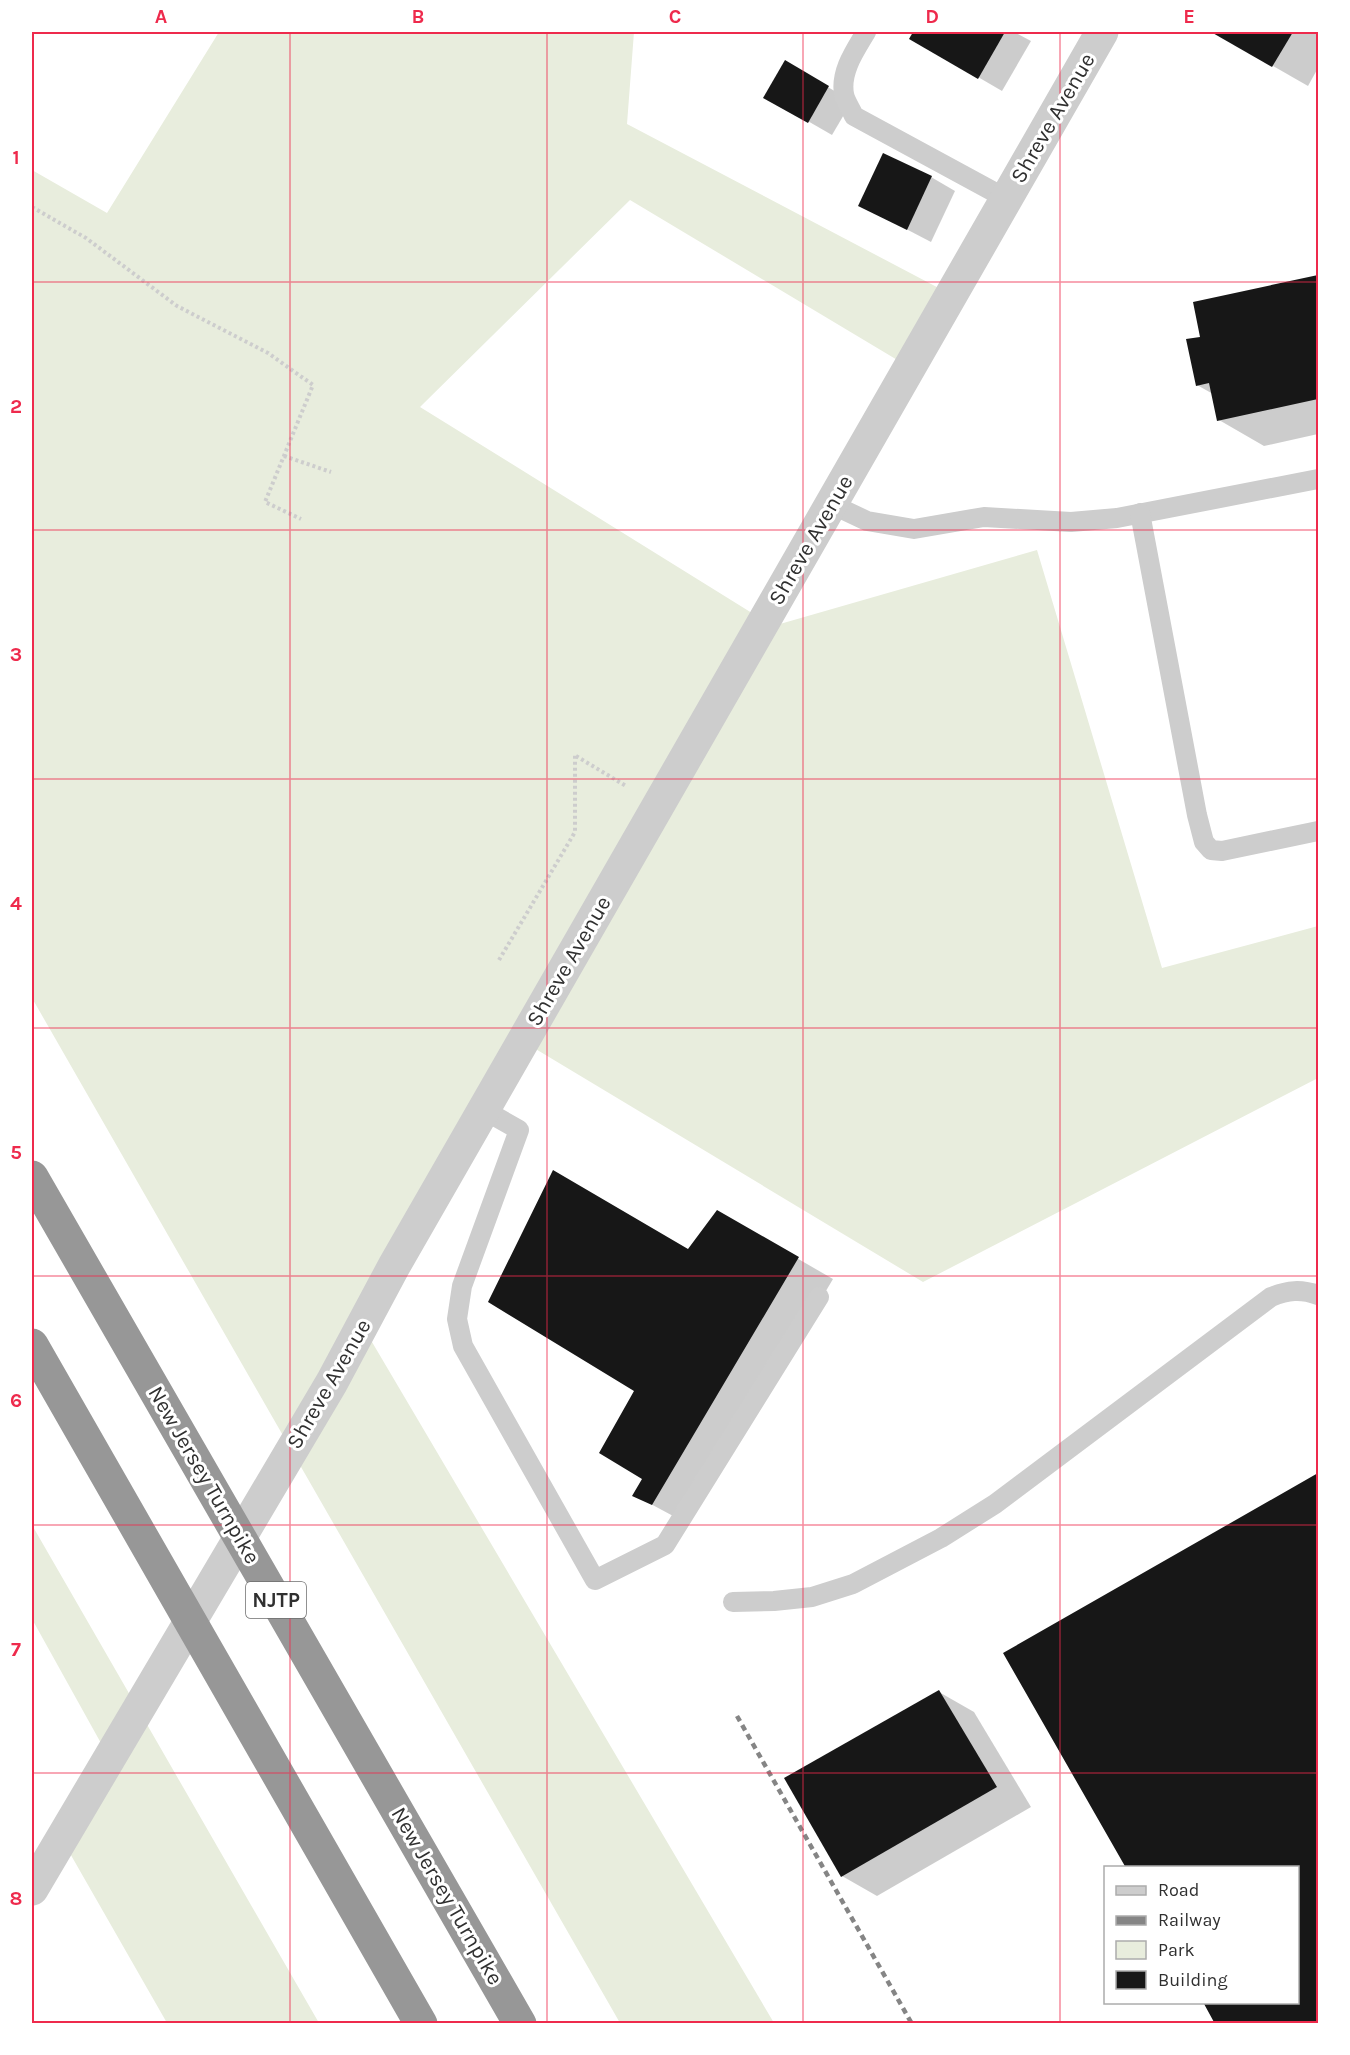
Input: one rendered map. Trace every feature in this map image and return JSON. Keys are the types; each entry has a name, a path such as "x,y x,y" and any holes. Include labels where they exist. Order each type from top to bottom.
{"highway":[{"name":"New Jersey Turnpike","path":"32,1177 520,2024"},
{"path":"32,1345 421,2024"}],"street":[{"name":"Shreve Avenue","path":"32,1888 332,1382 394,1266 1102,32"}],"lane":[{"path":"866,32 850,59 845,75 844,94 854,116 1007,199"},
{"path":"831,504 867,521 914,529 984,517 1071,522 1116,518 1318,479"},
{"path":"1140,513 1204,842 1211,850 1222,851 1318,831"},
{"path":"484,1110 519,1130 462,1286 457,1318 463,1346 596,1580 664,1545 819,1296"},
{"path":"733,1602 812,1597 853,1584 892,1564 941,1538 995,1504 1271,1297 1288,1290 1307,1291 1318,1295"}],"path":[{"path":"32,207 86,238 177,306 268,353 313,385 265,501 301,519"},
{"path":"284,456 331,472"},
{"path":"499,960 575,832 575,755 631,789"}],"green space":[{"path":"219,32 634,32 627,124 952,295 909,367 630,200 420,407 773,626 1037,550 1162,968 1318,926 1318,1078 923,1282 524,1042 359,1320 774,2023 620,2023 32,998 32,170 107,213"},
{"path":"32,1525 319,2023 167,2023 64,1843 107,1754 32,1619"}],"building":[{"path":"913,32 1005,32 978,79 909,39"},
{"path":"1211,32 1293,32 1272,67"},
{"path":"785,60 829,86 808,123 763,98"},
{"path":"883,153 932,176 907,230 858,206"},
{"path":"1318,275 1318,399 1217,421 1209,383 1196,386 1186,339 1200,337 1193,302"},
{"path":"553,1170 688,1249 717,1210 799,1257 652,1505 632,1496 642,1479 599,1453 634,1391 488,1302"},
{"path":"1318,1473 1318,2024 1215,2024 1204,2004 1299,2004 1299,1866 1125,1866 1003,1653"},
{"path":"939,1690 997,1787 841,1877 784,1778"}],"railway":[{"path":"737,1716 912,2024"}]}
